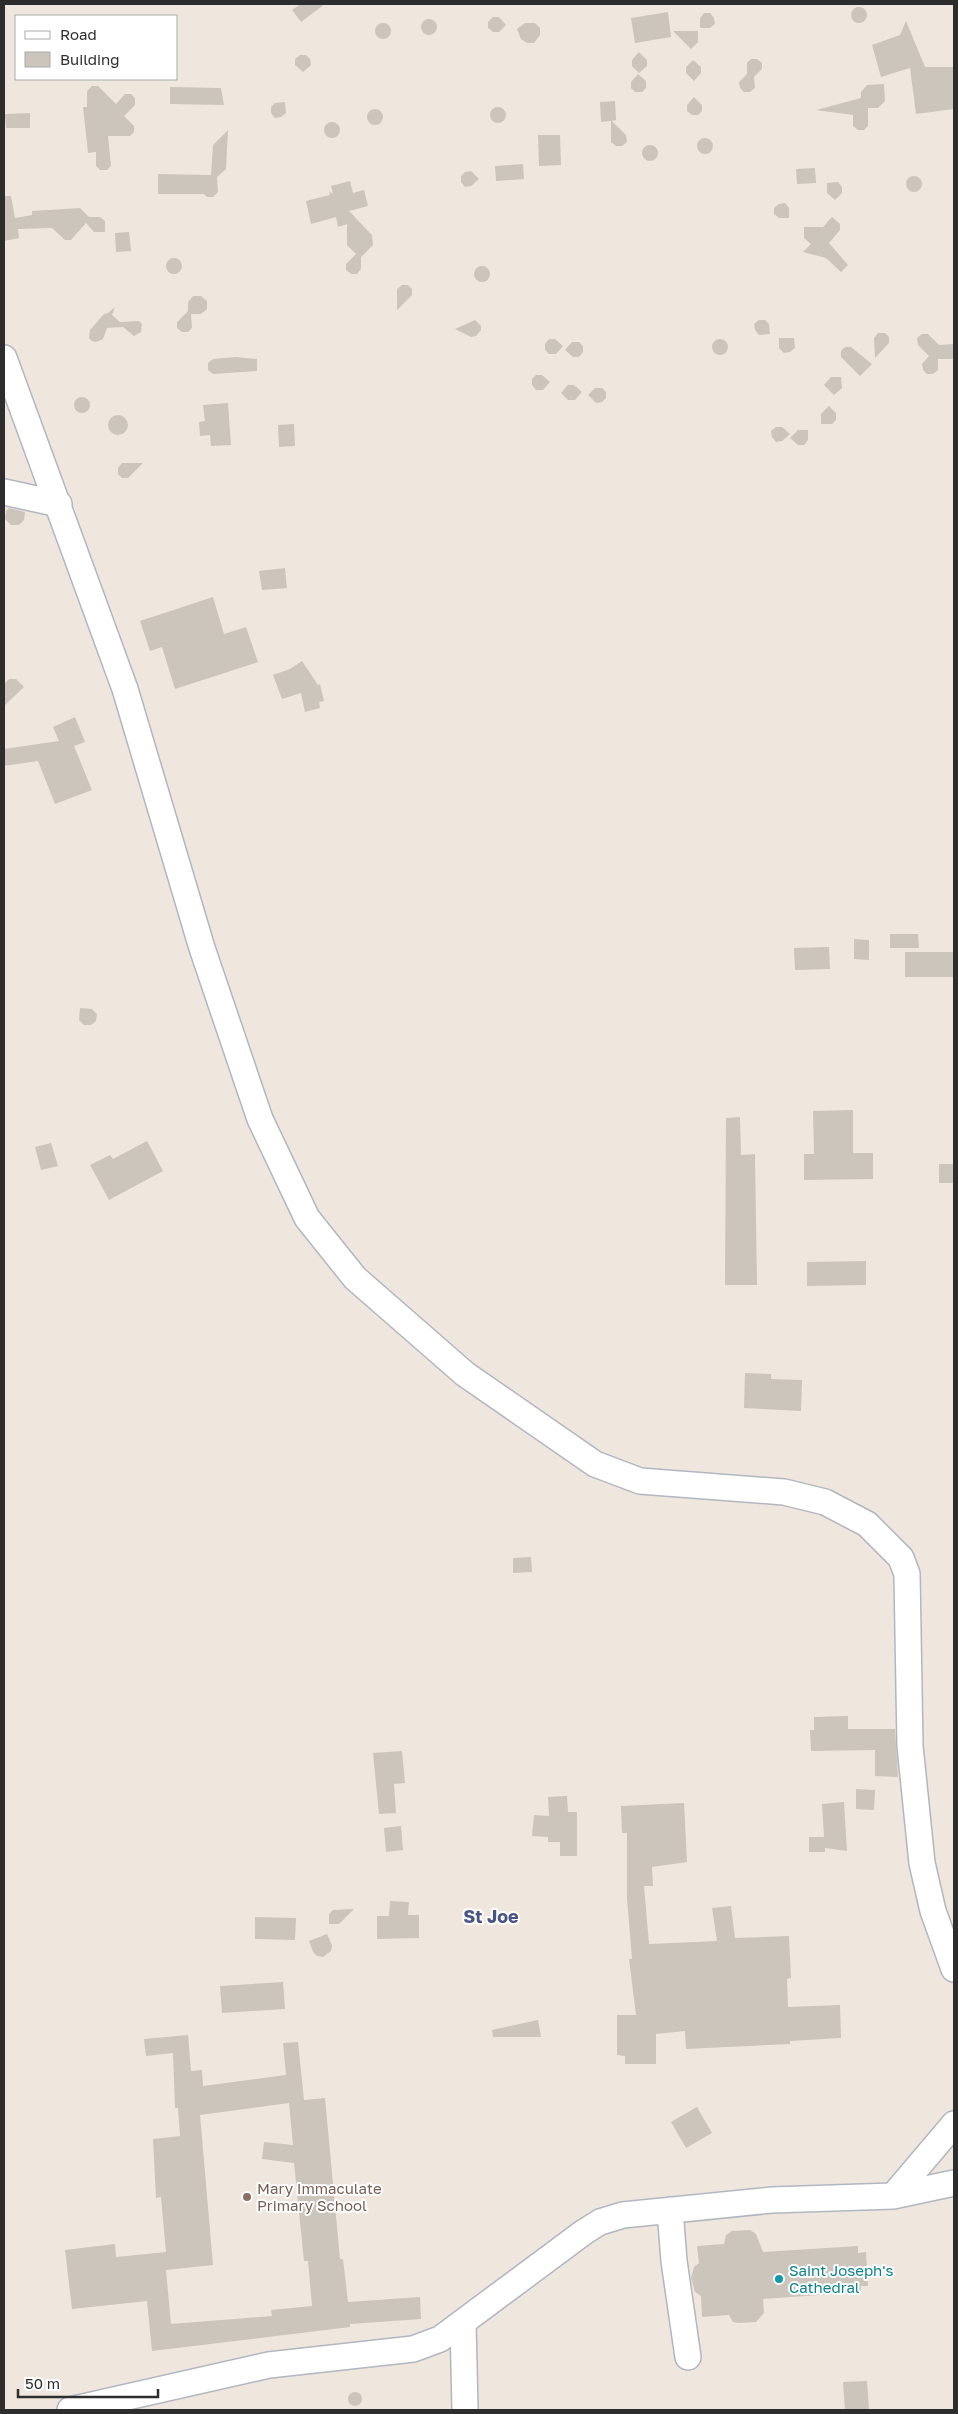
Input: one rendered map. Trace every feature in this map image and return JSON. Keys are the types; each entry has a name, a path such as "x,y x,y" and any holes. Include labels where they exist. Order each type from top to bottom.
{"street":[{"path":"4,358 59,504 125,689 202,948 260,1119 307,1218 349,1270 464,1374 595,1464 640,1481 784,1492 825,1502 868,1524 901,1558 908,1574 910,1746 922,1863 933,1911 954,1969"},
{"path":"4,492 59,504"},
{"path":"893,2196 954,2124"},
{"path":"70,2410 269,2364 413,2348 440,2339 562,2247 600,2222 623,2215 772,2200 893,2196 954,2183"},
{"path":"670,2210 674,2261 688,2358"},
{"path":"463,2323 465,2410"}],"building":[{"path":"301,4 325,4 301,22 292,10"},
{"path":"859,7 867,15 859,23 851,15"},
{"path":"668,12 671,37 635,43 631,18"},
{"path":"704,13 710,13 714,18 715,24 710,28 700,28 700,18"},
{"path":"493,17 499,17 506,25 499,32 493,32 488,28 488,22"},
{"path":"429,19 437,27 429,35 421,27"},
{"path":"906,21 925,67 954,67 954,109 916,114 910,68 881,77 872,45 900,35"},
{"path":"383,23 391,31 383,39 375,31"},
{"path":"525,23 535,23 540,28 540,35 534,43 527,43 521,39 517,29"},
{"path":"673,31 698,31 698,42 691,49"},
{"path":"639,52 647,60 647,66 639,73 632,66 632,60"},
{"path":"300,55 306,55 310,59 311,65 303,72 295,65 295,59"},
{"path":"751,59 757,59 762,63 762,69 754,77 755,88 750,92 744,92 740,88 739,82 747,74 747,63"},
{"path":"693,60 701,67 701,73 694,81 686,73 686,67"},
{"path":"638,74 646,81 646,88 642,92 635,92 631,88 631,82"},
{"path":"884,84 885,101 878,108 868,108 868,126 864,130 858,130 853,126 853,115 816,110 861,98 861,92 867,85"},
{"path":"92,86 98,86 116,104 125,94 131,94 135,98 135,105 124,116 134,126 134,132 130,136 108,136 111,166 107,170 100,170 96,166 96,152 88,153 83,107 87,107 87,91"},
{"path":"170,87 221,88 224,105 170,104"},
{"path":"694,97 702,105 702,111 698,115 692,115 687,111 687,105"},
{"path":"615,101 616,120 612,121 626,135 627,142 622,146 616,146 611,142 611,121 601,122 600,102"},
{"path":"285,102 286,113 281,117 275,118 271,113 271,107 275,103"},
{"path":"498,107 506,115 498,123 490,115"},
{"path":"375,109 383,117 375,125 367,117"},
{"path":"30,113 30,128 6,128 5,114"},
{"path":"332,122 340,130 332,138 324,130"},
{"path":"228,130 226,169 217,177 218,192 213,197 207,197 204,194 158,194 158,174 211,175 213,145"},
{"path":"538,135 560,135 561,165 539,166"},
{"path":"705,138 713,146 705,154 697,146"},
{"path":"650,145 658,153 650,161 642,153"},
{"path":"523,164 524,179 496,181 495,166"},
{"path":"815,168 816,183 797,184 796,169"},
{"path":"471,171 479,179 471,186 465,187 461,182 461,176 465,172"},
{"path":"914,176 922,184 914,192 906,184"},
{"path":"350,181 353,193 364,190 368,206 349,211 372,235 373,245 361,257 361,269 357,274 351,274 346,270 346,264 356,254 347,245 347,224 338,227 336,217 311,224 306,201 330,195 329,191 333,194 331,186"},
{"path":"838,182 842,187 842,193 835,200 827,193 827,183"},
{"path":"4,196 11,196 15,218 32,215 32,211 80,208 89,217 100,217 105,221 105,232 94,232 86,223 71,240 65,240 52,228 18,229 19,238 4,241"},
{"path":"785,203 789,208 789,218 779,218 774,214 774,208 779,204"},
{"path":"832,217 840,224 840,230 829,243 848,265 841,272 826,258 803,252 811,244 804,238 804,227 823,227"},
{"path":"129,232 131,251 116,252 115,233"},
{"path":"174,258 182,266 174,274 166,266"},
{"path":"482,266 490,274 482,282 474,274"},
{"path":"402,285 408,285 412,289 412,295 397,310 397,289"},
{"path":"193,296 201,296 207,301 207,309 201,314 191,314 192,328 188,332 182,332 177,328 177,322 188,311 188,302"},
{"path":"115,307 112,315 120,322 139,321 142,324 141,332 134,336 123,327 107,328 103,339 96,342 92,341 89,338 90,330 104,314"},
{"path":"475,320 481,326 481,330 476,336 471,337 455,329"},
{"path":"759,320 765,320 769,324 770,334 759,335 755,330 754,324"},
{"path":"878,333 885,333 889,337 889,343 875,358 874,338"},
{"path":"922,334 928,334 939,345 954,344 954,359 938,359 938,370 933,374 927,374 923,370 922,364 929,356 918,345 917,338"},
{"path":"779,338 794,338 795,348 790,352 784,353 779,348"},
{"path":"549,339 555,339 563,346 556,354 549,354 545,350 545,344"},
{"path":"720,339 728,347 720,355 712,347"},
{"path":"572,342 579,342 583,346 583,352 579,357 573,357 565,350"},
{"path":"845,347 851,347 872,364 860,376 841,357 841,351"},
{"path":"236,357 257,359 257,371 213,374 208,370 208,363 213,359"},
{"path":"536,375 542,375 550,382 543,390 536,390 532,385 532,379"},
{"path":"831,377 841,377 842,388 834,395 824,385"},
{"path":"568,385 574,385 582,392 575,400 568,400 561,393"},
{"path":"595,388 602,388 606,392 606,398 602,402 596,403 588,395"},
{"path":"82,397 90,405 82,413 74,405"},
{"path":"228,403 231,445 211,446 210,435 200,436 199,422 205,421 203,405"},
{"path":"829,406 836,413 836,420 832,424 821,424 821,414"},
{"path":"118,415 125,418 128,425 125,432 118,435 111,432 108,425 111,418"},
{"path":"294,424 295,446 279,447 278,425"},
{"path":"776,427 782,427 790,434 782,441 776,442 772,437 771,431"},
{"path":"798,430 808,430 808,440 804,445 798,445 790,438"},
{"path":"122,463 143,463 128,478 122,478 118,474 118,468"},
{"path":"9,508 25,512 24,520 19,525 11,525 5,519 6,511"},
{"path":"285,568 287,588 262,590 259,571"},
{"path":"213,597 224,634 246,627 258,662 175,689 162,647 150,651 140,621"},
{"path":"302,661 318,685 320,684 324,701 319,702 320,708 305,712 301,693 282,699 273,675 290,669"},
{"path":"9,679 16,679 24,687 4,706 5,683"},
{"path":"75,717 85,742 74,746 92,790 55,804 38,761 4,766 4,749 59,741 53,727"},
{"path":"890,934 918,934 919,948 890,948"},
{"path":"854,939 869,940 869,960 854,959"},
{"path":"829,947 830,969 795,970 794,948"},
{"path":"905,952 954,952 954,977 905,977"},
{"path":"80,1008 92,1009 97,1014 96,1021 91,1025 84,1025 79,1020"},
{"path":"853,1110 853,1153 873,1153 873,1179 804,1180 804,1154 814,1154 813,1111"},
{"path":"740,1117 741,1155 755,1154 757,1285 725,1285 726,1118"},
{"path":"147,1141 163,1171 109,1200 90,1165 110,1155 113,1159"},
{"path":"51,1143 58,1166 41,1170 35,1147"},
{"path":"939,1164 954,1164 954,1183 939,1183"},
{"path":"866,1261 866,1285 807,1286 807,1262"},
{"path":"745,1373 771,1374 771,1379 802,1380 801,1411 744,1408"},
{"path":"531,1557 532,1572 513,1573 513,1558"},
{"path":"848,1716 848,1729 895,1729 898,1777 875,1776 875,1750 811,1751 810,1730 814,1730 814,1717"},
{"path":"402,1751 405,1783 394,1784 396,1813 379,1814 373,1753"},
{"path":"856,1789 875,1790 874,1810 856,1809"},
{"path":"567,1796 568,1812 577,1812 577,1856 560,1856 560,1842 548,1842 548,1837 532,1836 534,1815 549,1816 548,1797"},
{"path":"844,1802 847,1851 825,1848 825,1852 809,1852 809,1837 824,1837 822,1804"},
{"path":"684,1803 687,1862 652,1867 653,1886 644,1886 649,1944 717,1941 712,1908 731,1906 735,1938 789,1936 791,1978 787,1979 788,2007 840,2005 841,2038 790,2041 790,2044 686,2049 685,2031 656,2034 656,2064 625,2064 625,2056 617,2055 617,2015 636,2015 629,1959 632,1959 627,1898 627,1833 622,1833 621,1806"},
{"path":"401,1826 403,1850 386,1852 384,1828"},
{"path":"390,1901 409,1902 408,1915 419,1915 419,1938 377,1939 377,1916 389,1916"},
{"path":"354,1909 339,1924 329,1924 329,1914 333,1910"},
{"path":"255,1917 296,1918 295,1940 255,1939"},
{"path":"327,1934 332,1945 331,1951 323,1957 317,1956 313,1952 309,1941"},
{"path":"283,1982 285,2009 222,2013 220,1986"},
{"path":"538,2020 541,2037 493,2037 492,2030"},
{"path":"188,2035 191,2071 202,2070 203,2086 286,2075 283,2043 298,2042 304,2100 325,2098 340,2259 343,2259 348,2302 420,2297 421,2319 350,2324 350,2327 152,2351 147,2301 72,2309 65,2250 115,2244 116,2257 166,2252 161,2197 156,2198 153,2139 180,2136 178,2108 175,2108 173,2053 146,2056 144,2039","holes":["289,2103 293,2145 264,2142 262,2159 294,2163 304,2261 308,2261 312,2306 271,2310 272,2316 171,2324 166,2270 213,2265 200,2115"]},
{"path":"697,2107 712,2133 686,2148 671,2122"},
{"name":"Saint Joseph's Cathedral","path":"750,2230 756,2234 763,2252 858,2246 858,2253 866,2252 868,2286 861,2286 861,2292 763,2299 764,2313 756,2322 733,2322 729,2315 702,2317 701,2296 695,2292 691,2278 694,2267 699,2263 697,2246 724,2244 726,2235 732,2231"},
{"path":"867,2381 869,2410 845,2410 843,2382"},
{"path":"352,2392 358,2392 362,2399 358,2406 352,2406 348,2402 348,2396"}],"place":[{"name":"Mary Immaculate Primary School","path":"247,2197"},
{"name":"Saint Joseph's Cathedral","path":"779,2279"}],"district":[{"name":"St Joe","path":"491,1916"}]}
